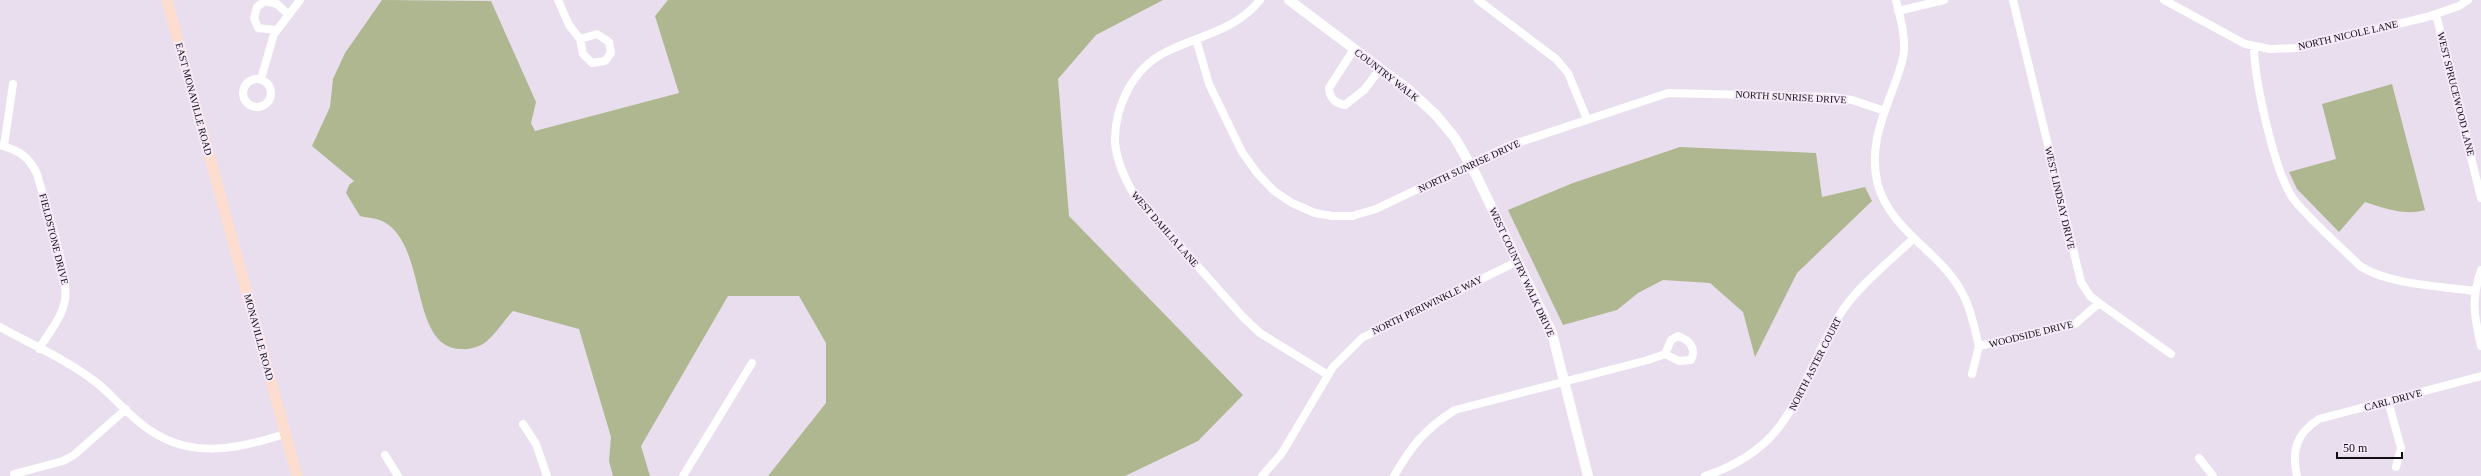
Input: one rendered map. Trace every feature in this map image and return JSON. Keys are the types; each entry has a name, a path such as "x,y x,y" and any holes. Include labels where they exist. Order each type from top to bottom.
{"main road":[{"name":"EAST MONAVILLE ROAD","path":"167,0 221,199"},
{"name":"MONAVILLE ROAD","path":"221,199 297,476"}],"street":[{"path":"261,79 269,45 276,30 300,0"},
{"path":"558,0 569,25 580,38 583,54 592,63 605,61 611,53 609,42 597,34 580,38"},
{"name":"WEST DAHLIA LANE","path":"1260,0 1232,26 1165,52 1150,62 1138,74 1126,93 1116,124 1116,143 1126,180 1135,196 1243,317 1260,333 1328,375"},
{"name":"COUNTRY WALK","path":"1288,0 1380,69 1436,115 1455,138 1470,164"},
{"path":"1478,0 1556,59 1568,73 1586,119"},
{"path":"1896,0 1904,33 1904,52 1877,132 1874,152 1878,185 1884,201 1914,238 1948,272 1961,289 1979,346 1972,374"},
{"path":"1898,11 1944,0"},
{"name":"WEST LINDSAY DRIVE","path":"2013,0 2076,267 2090,296 2171,354"},
{"name":"NORTH NICOLE LANE","path":"2164,0 2245,44 2270,49 2298,48 2436,14 2459,6 2468,0"},
{"path":"276,30 258,28 254,18 257,7 265,1 277,4 289,14"},
{"name":"WEST SPRUCEWOOD LANE","path":"2436,14 2480,193"},
{"name":"NORTH SUNRISE DRIVE","path":"1196,39 1209,84 1242,152 1274,191 1292,203 1316,213 1352,216 1392,203 1508,146 1654,96 1684,92 1833,97 1852,100 1885,111"},
{"path":"2254,46 2254,68 2267,120 2284,183 2294,201 2360,266 2371,273 2387,278 2474,291"},
{"path":"1354,49 1329,88 1330,96 1337,104 1345,105 1354,99 1380,69"},
{"path":"2,145 13,84"},
{"name":"FIELDSTONE DRIVE","path":"2,145 22,153 31,161 37,174 65,280 65,301 61,312 39,349"},
{"name":"WEST COUNTRY WALK DRIVE","path":"1470,164 1552,333 1588,476"},
{"name":"NORTH ASTER COURT","path":"1705,476 1742,460 1777,430 1794,407 1836,319 1846,306 1914,238"},
{"name":"NORTH PERIWINKLE WAY","path":"1262,476 1282,453 1328,375 1345,354 1362,338 1518,261"},
{"path":"2481,270 2474,291 2474,319 2481,346"},
{"name":"WOODSIDE DRIVE","path":"1979,346 2075,324 2099,303"},
{"path":"0,327 96,382 139,423 159,436 181,446 201,449 227,450 285,434"},
{"path":"1394,476 1418,438 1434,423 1456,410 1648,360 1665,354"},
{"path":"684,476 752,363"},
{"name":"CARL DRIVE","path":"2297,476 2293,452 2298,438 2307,427 2319,419 2481,376"},
{"path":"2388,401 2401,448 2396,467"},
{"path":"14,474 63,461 74,455 126,409"},
{"path":"523,424 536,444 547,476"},
{"path":"385,455 398,476"},
{"path":"2199,458 2213,476"}],"green space":[{"path":"382,0 491,1 536,102 531,123 535,131 679,93 655,16 668,0 1163,0 1096,35 1058,79 1069,216 1243,395 1198,441 1125,476 768,476 826,403 826,343 799,296 728,296 641,446 650,476 613,476 609,461 611,437 579,329 513,311 492,336 480,346 461,349 445,344 433,332 425,315 414,272 407,252 398,234 382,221 360,216 346,193 349,185 354,181 312,146 330,107 333,79 345,53"},
{"path":"2392,84 2425,210 2417,212 2402,212 2365,202 2339,232 2297,189 2289,172 2336,159 2322,104"},
{"path":"1680,147 1816,153 1822,197 1865,187 1872,201 1797,273 1755,357 1743,312 1710,283 1663,280 1638,293 1617,310 1563,325 1508,210 1573,183"}]}
